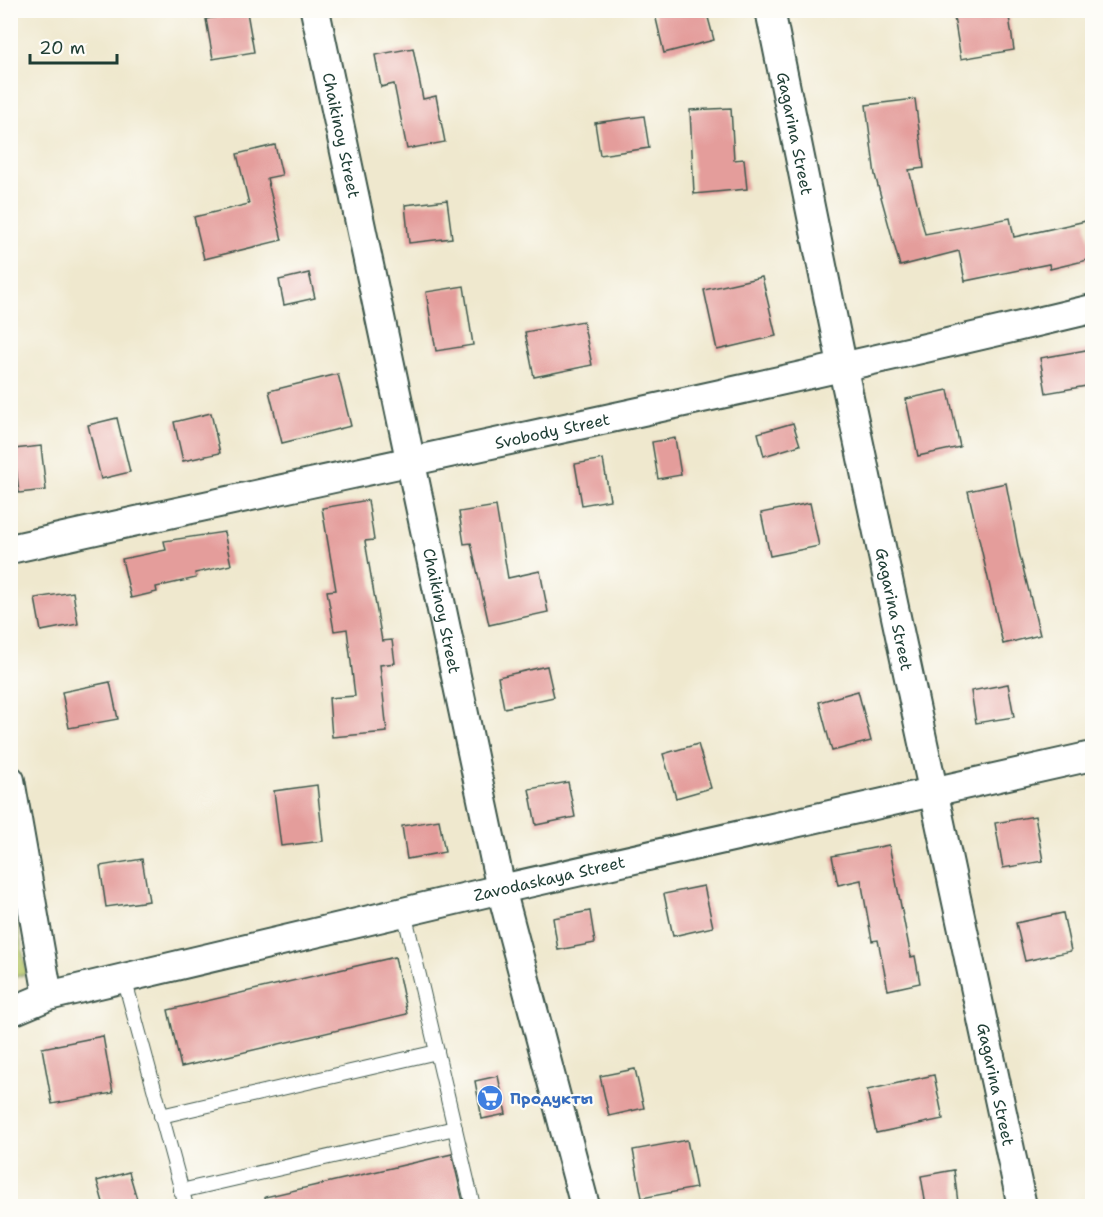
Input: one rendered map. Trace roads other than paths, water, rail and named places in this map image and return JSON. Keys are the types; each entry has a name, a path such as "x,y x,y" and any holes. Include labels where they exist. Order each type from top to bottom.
{"street":[{"name":"Chaikinoy Street","path":"315,10 408,460 501,889 585,1206"},
{"name":"Gagarina Street","path":"770,10 843,369 1022,1206"},
{"name":"Svobody Street","path":"10,549 408,460 843,369 1092,309"},
{"name":"Zavodaskaya Street","path":"10,1012 48,996 124,978 501,889 1092,756"},
{"path":"10,780 48,996"}],"lane":[{"path":"404,912 473,1206"},
{"path":"124,978 186,1206"},
{"path":"161,1116 437,1052"},
{"path":"182,1191 455,1128"}],"place":[{"name":"Продукты","path":"490,1098"}]}
